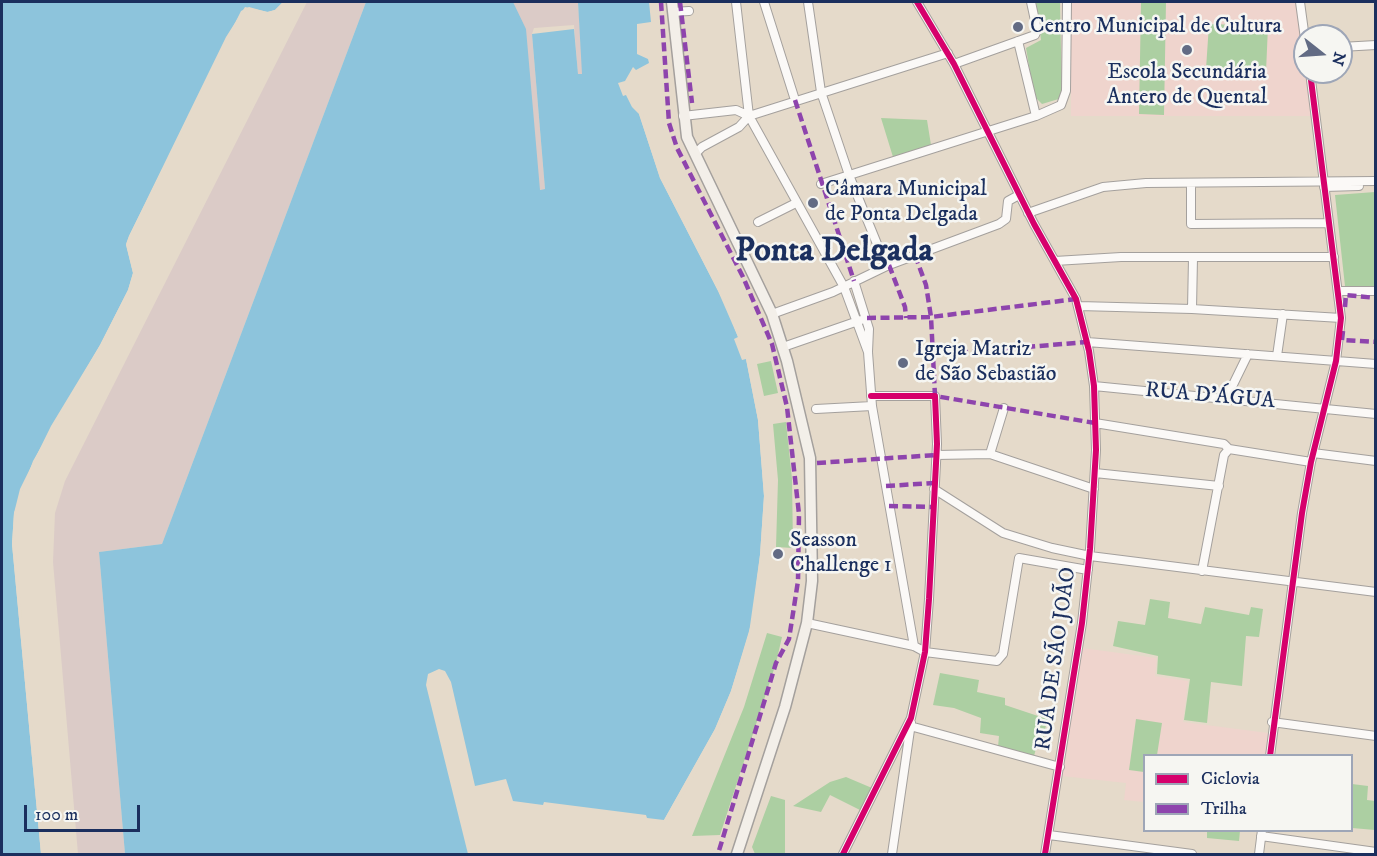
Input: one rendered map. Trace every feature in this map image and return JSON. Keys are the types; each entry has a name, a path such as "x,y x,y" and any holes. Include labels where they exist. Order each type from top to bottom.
{"main road":[{"path":"673,7 687,137 772,314 783,347 810,458 812,581 807,623 785,707 737,855"}],"street":[{"path":"736,2 749,116 844,287 868,352"},
{"path":"764,2 795,100"},
{"path":"808,2 821,92 849,175 886,266"},
{"name":"RUA DE SÃO JOÃO","path":"917,2 954,64 1019,195 1079,306 1088,342 1094,386 1095,423 1095,473 1090,556 1045,855"},
{"path":"954,64 1018,42 1036,32 1031,2"},
{"path":"821,184 1056,108 1065,100 1068,2"},
{"path":"1300,2 1303,24"},
{"path":"673,7 689,11"},
{"path":"1018,42 1036,116"},
{"path":"1353,46 1376,45"},
{"path":"695,154 702,147 739,127 749,116 948,53"},
{"path":"1270,754 1272,722 1291,583 1312,458 1336,362 1341,318 1312,84"},
{"path":"683,116 736,110 749,116"},
{"path":"1324,184 1376,181"},
{"path":"1191,183 1191,224 1329,223"},
{"path":"1029,213 1103,187 1191,183 1376,186"},
{"path":"772,314 844,287 886,266 999,224 1006,219 1008,201 1019,195"},
{"path":"758,222 796,203"},
{"path":"1054,261 1121,257 1334,257"},
{"path":"1192,309 1193,258"},
{"path":"854,282 867,318 872,406 914,646"},
{"path":"1339,291 1376,291"},
{"path":"1079,306 1192,309 1341,318"},
{"path":"1277,357 1283,314"},
{"path":"783,347 867,318"},
{"path":"1088,342 1376,364"},
{"path":"1226,399 1248,354"},
{"name":"RUA D'ÁGUA","path":"1094,386 1376,414"},
{"path":"871,396 934,396 936,455 925,652 911,722 910,742 892,855"},
{"path":"816,409 872,406"},
{"path":"990,454 1004,408"},
{"path":"1095,423 1224,444 1229,449 1312,458 1376,461"},
{"path":"1202,571 1224,455 1229,449"},
{"path":"936,455 990,454 1094,489"},
{"path":"1095,473 1219,486"},
{"path":"934,486 1003,533 1090,556 1376,592"},
{"path":"807,623 914,646 925,652 997,661 1003,654 1019,558 1088,570"},
{"path":"911,722 1059,767"},
{"path":"843,855 899,740 911,722"},
{"path":"1272,722 1376,736"},
{"path":"899,740 906,738 910,742"},
{"path":"1259,855 1262,833 1376,852"},
{"path":"1049,835 1192,855"}],"shaded area":[{"path":"307,2 366,2 162,544 99,552 125,854 78,854 53,562 55,513 65,481"},
{"path":"513,2 578,2 583,74 578,75 574,25 534,28 532,34 545,189 539,190"},
{"name":"Escola Secundária Antero de Quental","path":"1071,2 1297,2 1300,24 1293,24 1293,84 1307,84 1311,116 1071,116"},
{"path":"1082,648 1157,658 1155,676 1188,681 1183,722 1268,733 1267,754 1143,754 1143,802 1124,800 1126,783 1062,776"}],"green space":[{"path":"1036,2 1060,2 1062,98 1042,104 1034,96 1026,48 1041,40"},
{"path":"1141,2 1166,2 1164,115 1139,114"},
{"path":"1209,24 1268,26 1266,72 1206,69"},
{"path":"881,118 927,120 931,145 893,157"},
{"path":"1375,192 1375,286 1345,286 1335,195"},
{"path":"771,361 778,393 764,396 757,364"},
{"path":"786,422 792,479 793,548 776,547 778,480 773,424"},
{"path":"1150,599 1170,602 1168,618 1201,624 1205,607 1249,615 1251,607 1263,609 1259,637 1246,636 1242,686 1211,682 1207,723 1184,720 1190,679 1157,674 1158,656 1113,646 1118,621 1145,625"},
{"path":"767,633 782,637 776,663 720,835 692,836 744,707"},
{"path":"940,673 979,680 977,692 1005,698 1005,705 1047,719 1043,742 1038,741 1034,756 998,747 999,736 980,733 981,718 954,708 933,705"},
{"path":"1136,719 1162,723 1157,754 1143,754 1143,772 1129,770"},
{"path":"846,777 872,788 860,810 830,795 821,812 793,806 830,782"},
{"path":"1353,784 1368,786 1367,800 1375,801 1375,830 1353,828"},
{"path":"771,796 785,800 785,854 755,854 752,847"},
{"path":"1207,832 1240,832 1239,841 1207,838"}],"water":[{"path":"2,2 283,2 275,10 267,12 249,7 241,11 129,236 126,245 133,273 128,290 100,345 33,461 14,513 12,544 41,854 2,854"},
{"path":"366,2 513,2 526,29 540,190 545,189 532,34 574,29 578,74 582,74 578,2 649,2 651,22 637,24 637,54 648,59 649,63 636,70 633,67 625,81 618,83 623,96 626,95 632,107 639,114 660,178 727,308 738,337 734,339 742,360 746,359 758,420 764,496 760,555 749,633 731,691 715,729 664,820 647,818 646,815 544,802 543,805 513,801 506,779 475,786 451,682 445,671 439,669 428,674 426,685 468,854 125,854 99,552 162,544"}],"pier":[{"path":"285,2 282,8 268,15 246,10 229,38 129,245 136,273 131,291 103,346 54,428 23,490 17,514 15,543 44,854 41,854 12,544 14,513 20,489 51,426 100,345 128,290 133,273 126,244 129,236 226,37 245,7 268,12 275,10"},
{"path":"639,114 643,114 663,177 721,290 741,336 738,337 718,291 660,178"},
{"path":"749,358 761,420 767,496 755,621 734,692 718,730 694,777 667,820 664,820 715,729 731,691 752,621 764,496 758,420 746,359"}],"marked path":[{"path":"661,2 669,123 677,148 743,277 772,344 787,407 799,514 798,581 789,639 776,663 718,854"},
{"path":"680,2 692,103"},
{"path":"795,100 854,281"},
{"path":"915,255 926,285 931,317 1076,299"},
{"path":"889,265 905,307 906,318"},
{"path":"1345,307 1346,295 1376,298"},
{"path":"867,318 931,317 935,396 1095,423"},
{"path":"1343,331 1342,340 1376,342"},
{"path":"932,355 1087,342"},
{"path":"817,463 936,455"},
{"path":"886,486 934,483"},
{"path":"889,506 933,507"}],"cycle path":[{"path":"917,2 954,64 1034,224 1076,299 1089,351 1094,386 1096,450 1090,549 1082,623 1045,854"},
{"path":"1270,754 1302,513 1311,462 1336,361 1341,318 1312,84"},
{"path":"843,854 911,718 925,652 929,599 937,444 935,396 871,396"}],"place":[{"name":"Centro Municipal de Cultura","path":"1018,27"},
{"name":"Escola Secundária Antero de Quental","path":"1187,50"},
{"name":"Câmara Municipal de Ponta Delgada","path":"813,203"},
{"name":"Igreja Matriz de São Sebastião","path":"903,363"},
{"name":"Seasson Challenge 1","path":"778,554"}],"district":[{"name":"Ponta Delgada","path":"834,253"}]}
